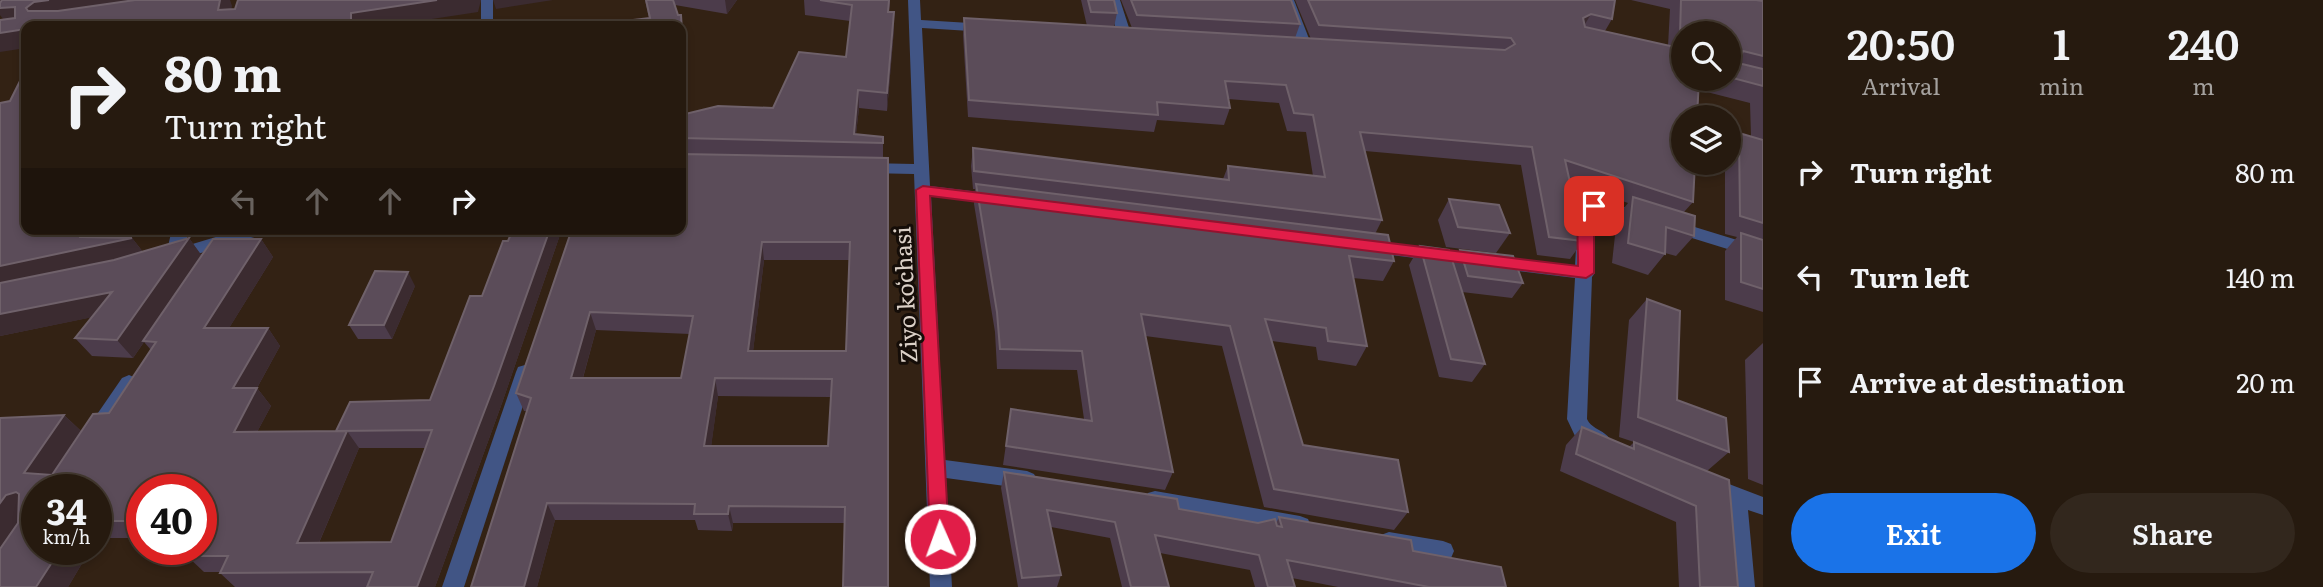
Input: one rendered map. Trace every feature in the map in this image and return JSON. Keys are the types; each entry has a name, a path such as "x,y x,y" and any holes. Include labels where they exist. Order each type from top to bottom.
{"street":[{"path":"487,0 487,21"},
{"name":"Ziyo koʻchasi","path":"914,0 941,587"},
{"path":"1114,0 1125,37"},
{"path":"1288,0 1306,49"},
{"path":"915,24 1007,30"},
{"path":"856,168 923,169"},
{"path":"923,190 1020,202"},
{"path":"1622,450 1588,435 1578,425 1586,273 1586,214 1594,206 1609,207 1763,254"},
{"path":"176,254 179,235"},
{"path":"152,262 239,235"},
{"path":"212,261 227,238"},
{"path":"1351,244 1586,273"},
{"path":"453,587 533,348"},
{"path":"88,444 142,364"},
{"path":"937,468 1043,483"},
{"path":"1685,476 1763,506"},
{"path":"1736,496 1744,587"},
{"path":"1136,497 1323,530"},
{"path":"1363,537 1443,551"}],"building":[{"path":"2,0 49,0 34,2 26,8 28,11 58,11 135,0 220,0 218,10 235,9 238,0 437,0 351,13 351,21 21,21 21,30 0,33 0,20 15,18 15,7 0,8"},
{"path":"646,0 673,0 681,21 624,21 650,18"},
{"path":"820,0 889,0 888,12 894,12 887,93 858,90 854,134 883,137 883,143 686,138 686,114 718,106 773,108 799,52 846,57 852,5"},
{"path":"1088,0 1114,0 1117,13 1091,12"},
{"path":"1131,0 1291,0 1300,24 1137,15"},
{"path":"1308,0 1615,0 1612,19 1591,14 1583,18 1585,27 1671,46 1671,91 1698,91 1698,105 1671,105 1671,175 1694,175 1693,202 1565,160 1583,241 1549,237 1532,147 1360,132 1382,220 974,171 973,148 1229,180 1228,166 1325,177 1313,115 1294,113 1286,85 1225,81 1230,108 1157,102 1158,115 969,100 964,18 1505,50 1515,44 1511,38 1319,25"},
{"path":"1681,0 1763,1 1763,56 1743,51 1741,56 1741,21 1680,21"},
{"path":"1741,64 1763,69 1763,86 1741,80"},
{"path":"21,79 21,235 132,238 0,266 0,103 10,101"},
{"path":"1741,134 1763,140 1763,223 1740,216"},
{"path":"686,154 888,158 888,587 843,587 845,507 729,506 728,514 694,514 695,504 547,503 524,587 471,587 531,398 516,393 570,235 686,235","holes":["762,242 850,242 846,351 748,351","590,312 693,316 681,378 571,378","715,378 832,379 828,446 704,446"]},
{"path":"976,184 1388,235 1394,261 1349,256 1367,346 1328,341 1326,328 1265,319 1303,445 1398,460 1408,512 1274,489 1230,326 1141,314 1173,472 1006,446 1011,409 1092,421 1082,351 1000,349 997,312"},
{"path":"1633,197 1695,216 1694,236 1666,227 1665,254 1628,243"},
{"path":"1449,199 1499,205 1510,233 1458,227"},
{"path":"1741,233 1763,240 1763,289 1741,282"},
{"path":"510,235 548,235 494,386 417,587 367,587 373,572 220,573 228,556 217,556 217,474 126,474 126,521 112,521 112,474 53,474 93,414 109,413 156,342 143,341 213,239 261,239 204,328 268,328 233,388 257,388 234,432 347,431 297,543 391,542 432,430 336,431 350,402 430,400 470,296 482,296 503,241 508,241"},
{"path":"189,238 117,340 75,338 112,292 0,314 0,283 114,260"},
{"path":"1420,246 1449,250 1485,364 1451,359"},
{"path":"1460,250 1513,256 1523,283 1468,276"},
{"path":"375,271 408,272 384,325 349,325"},
{"path":"1647,299 1680,311 1677,400 1726,418 1729,452 1638,417"},
{"path":"64,415 24,473 38,474 21,474 21,565 50,565 36,587 0,587 0,549 18,523 19,494 16,492 6,495 0,503 0,418"},
{"path":"1582,427 1634,449 1634,442 1729,480 1738,587 1700,587 1696,506 1576,454"},
{"path":"1004,472 1177,499 1179,509 1258,523 1275,519 1277,526 1282,527 1279,517 1411,540 1413,551 1501,567 1506,587 1429,587 1287,560 1295,587 1268,587 1259,555 1155,535 1169,587 1131,587 1115,522 1047,510 1061,575 1022,578"}],"route":[{"path":"940,539 923,190 1586,273 1586,214 1594,206"}]}
